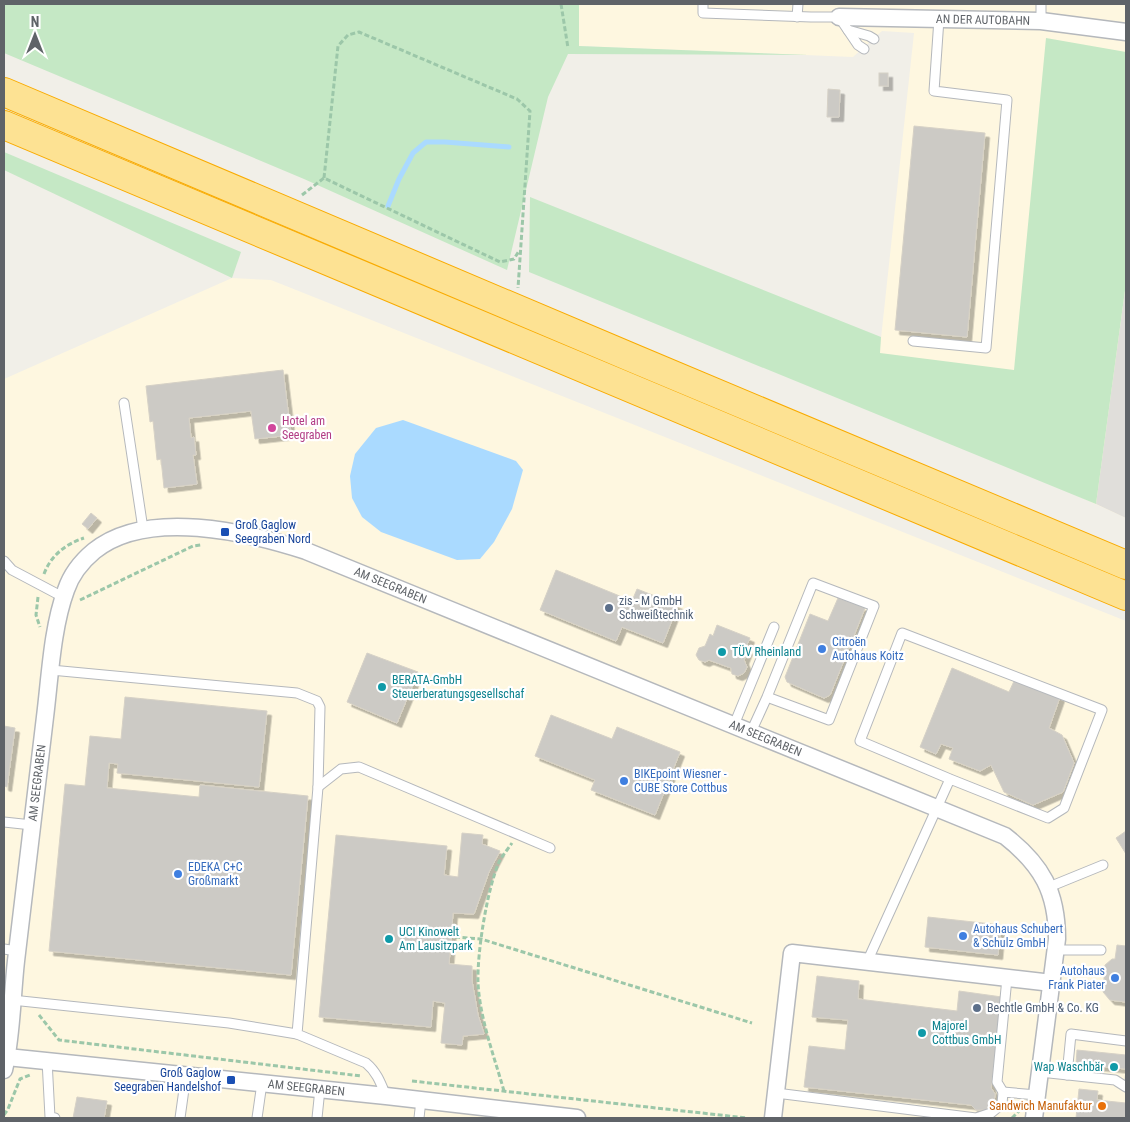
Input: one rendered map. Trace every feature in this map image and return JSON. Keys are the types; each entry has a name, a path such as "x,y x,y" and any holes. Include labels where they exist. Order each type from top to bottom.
{"highway":[{"path":"4,92 1126,565"},
{"path":"4,125 1126,596"}],"street":[{"name":"AN DER AUTOBAHN","path":"844,23 939,19 1040,21 1126,32"},
{"name":"AM SEEGRABEN","path":"566,1118 386,1096 47,1060 5,1063 19,1000 11,950 32,826 59,614 70,601 74,575 94,551 112,540 143,529 174,527 225,532 259,538 306,551 1005,836 1018,846 1033,863 1048,887 1056,912 1052,983 1034,1118"},
{"path":"773,1118 792,953 1052,983"}],"lane":[{"path":"703,4 703,13 797,17 844,23 874,39"},
{"path":"797,17 798,4"},
{"path":"1040,21 1041,4"},
{"path":"913,341 986,348 1007,100 934,91 939,19"},
{"path":"844,23 858,45 864,49"},
{"path":"124,403 143,529"},
{"path":"4,561 12,570 70,601"},
{"path":"751,732 813,583 874,606 829,720 767,697"},
{"path":"734,725 774,627"},
{"path":"902,633 1102,710 1064,808 1048,818 950,779 860,740 902,633"},
{"path":"51,670 297,693 317,701 320,707 318,787 297,1034"},
{"path":"318,787 341,769 359,767 550,848"},
{"path":"866,962 950,779"},
{"path":"4,822 32,826"},
{"path":"1048,887 1103,865"},
{"path":"1055,950 1101,950"},
{"path":"776,1094 976,1118 991,1114 1002,1104 1003,1092 997,1082 1007,978"},
{"path":"19,1000 229,1023 297,1034 366,1063 379,1078 386,1096"},
{"path":"1067,1075 1071,1034 1126,1041"},
{"path":"47,1060 50,1118 55,1118"},
{"path":"1040,1072 1115,1080 1126,1086"},
{"path":"180,1118 186,1075"},
{"path":"257,1118 262,1083"},
{"path":"317,1118 320,1089"},
{"path":"1003,1092 1037,1095"},
{"path":"419,1118 421,1100"}],"path":[{"path":"561,4 568,48"},
{"path":"297,200 324,178 338,46 348,35 359,32 517,99 530,111 518,294"},
{"path":"324,178 500,262 514,259 520,250"},
{"path":"70,601 81,598 193,546 208,544"},
{"path":"504,1091 484,1018 478,982 481,939 490,891 500,862 517,834"},
{"path":"455,937 481,939 752,1023"},
{"path":"19,1000 59,1040 379,1078 747,1118"}],"shaded area":[{"path":"579,4 1126,4 1126,518 874,403 914,33 882,31 853,57 579,46"},
{"path":"232,278 271,280 1126,621 1126,1118 4,1118 4,379"},
{"path":"1126,283 1126,518 1096,504"}],"green space":[{"path":"4,4 579,4 579,46 810,55 568,54 548,97 507,270 304,179 4,53"},
{"path":"1046,38 1126,52 1126,283 1096,504 529,272 530,197 881,337 880,353 1014,370"},
{"path":"4,152 241,252 232,278 4,170"}],"water":[{"path":"403,420 516,461 523,470 512,509 494,542 480,559 457,560 381,532 362,517 352,498 350,476 355,454 376,428"}],"building":[{"path":"879,73 888,73 888,86 879,86"},
{"path":"828,89 840,90 839,117 827,117"},
{"path":"914,126 985,133 967,337 895,330"},
{"name":"Hotel am Seegraben","path":"283,370 291,435 255,439 251,411 189,418 191,438 194,437 196,455 193,455 197,484 164,488 161,459 157,460 153,421 150,422 146,386"},
{"path":"91,513 97,518 88,529 82,524"},
{"name":"zis - M GmbH Schweißtechnik","path":"556,570 632,601 637,589 678,605 663,643 622,627 616,641 540,610"},
{"name":"Citroën Autohaus Koitz","path":"838,598 865,608 830,695 824,698 787,682 785,677 810,614 828,621"},
{"name":"TÜV Rheinland","path":"717,625 750,638 745,649 748,650 744,660 747,667 744,673 738,676 732,674 731,668 709,660 705,662 699,660 696,655 699,648 705,646 710,634 713,636"},
{"name":"BERATA-GmbH Steuerberatungsgesellschaf","path":"367,653 418,672 397,723 347,702"},
{"path":"952,668 1009,692 1015,679 1060,697 1049,728 1062,735 1074,763 1063,792 1033,805 1004,792 991,765 980,771 949,759 953,748 941,744 936,754 920,747"},
{"name":"EDEKA C+C Großmarkt","path":"125,697 267,711 259,787 117,773 118,764 109,763 107,788 199,797 200,785 308,796 291,975 49,951 65,784 85,786 90,736 121,739"},
{"path":"551,715 612,739 617,727 680,752 655,815 591,790 595,780 535,756"},
{"path":"4,726 15,728 7,787 4,786"},
{"path":"1126,831 1126,854 1116,838"},
{"name":"UCI Kinowelt Am Lausitzpark","path":"462,833 483,835 482,844 500,851 489,872 474,914 453,913 449,964 472,966 472,981 478,1015 484,1034 463,1036 462,1045 441,1043 445,1003 433,1001 431,1027 319,1017 336,835 447,846 444,875 458,877"},
{"name":"Autohaus Schubert & Schulz GmbH","path":"928,917 1001,925 998,955 925,947"},
{"name":"Autohaus Frank Piater","path":"1117,945 1126,946 1126,1002 1110,1000 1103,992 1105,965 1112,959 1115,959"},
{"name":"Majorel Cottbus GmbH","path":"817,976 859,981 858,999 957,1011 959,991 1002,997 991,1088 995,1094 994,1103 985,1110 976,1110 971,1105 804,1087 809,1046 845,1050 848,1020 812,1017"},
{"name":"Wap Waschbär","path":"1077,1050 1126,1055 1126,1069 1076,1064"},
{"name":"Sandwich Manufaktur","path":"1079,1089 1098,1091 1097,1100 1126,1103 1125,1118 1076,1118"},
{"path":"77,1097 107,1101 104,1118 73,1118"}],"waterway":[{"path":"388,206 399,179 413,153 426,142 509,147"}],"place":[{"name":"Hotel am Seegraben","path":"272,428"},
{"name":"Groß Gaglow Seegraben Nord","path":"225,532"},
{"name":"zis - M GmbH Schweißtechnik","path":"609,608"},
{"name":"Citroën Autohaus Koitz","path":"822,649"},
{"name":"TÜV Rheinland","path":"722,652"},
{"name":"BERATA-GmbH Steuerberatungsgesellschaf","path":"382,687"},
{"name":"BIKEpoint Wiesner - CUBE Store Cottbus","path":"624,781"},
{"name":"EDEKA C+C Großmarkt","path":"178,874"},
{"name":"Autohaus Schubert & Schulz GmbH","path":"963,936"},
{"name":"UCI Kinowelt Am Lausitzpark","path":"389,939"},
{"name":"Autohaus Frank Piater","path":"1115,978"},
{"name":"Bechtle GmbH & Co. KG","path":"977,1008"},
{"name":"Majorel Cottbus GmbH","path":"922,1033"},
{"name":"Wap Waschbär","path":"1114,1067"},
{"name":"Groß Gaglow Seegraben Handelshof","path":"231,1080"},
{"name":"Sandwich Manufaktur","path":"1102,1106"}]}
